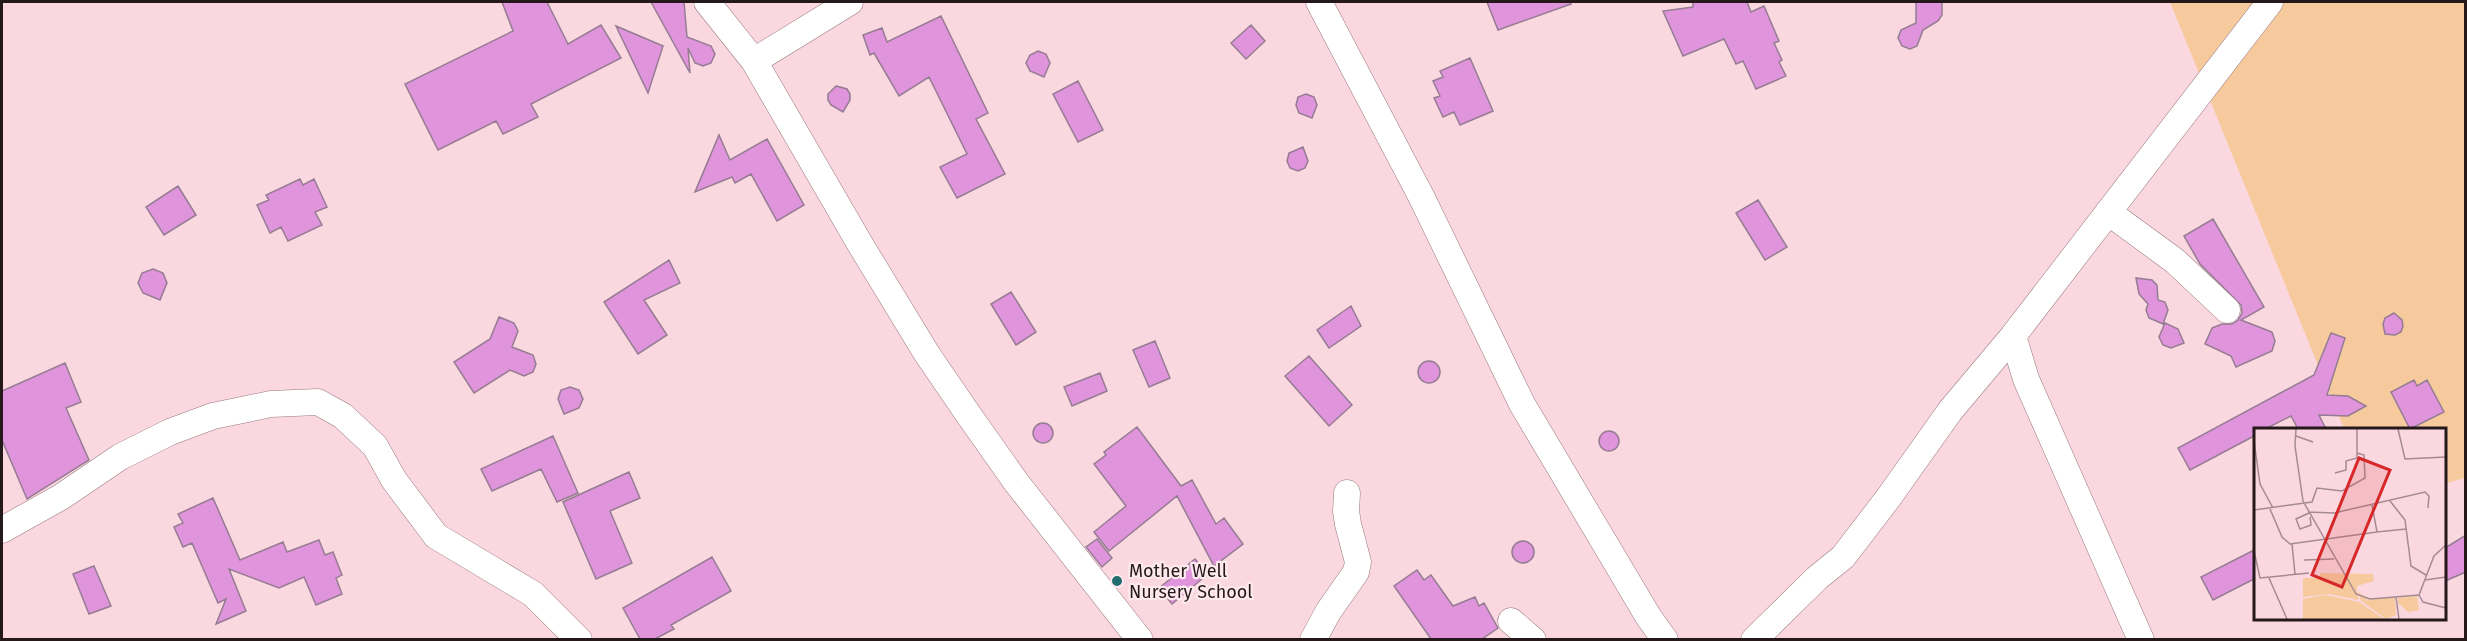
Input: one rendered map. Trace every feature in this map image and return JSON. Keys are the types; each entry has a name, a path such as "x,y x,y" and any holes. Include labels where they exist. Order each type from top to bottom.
{"street":[{"path":"707,2 754,61 829,193 927,354 1016,482 1140,639"},
{"path":"754,61 850,2"},
{"path":"1319,2 1421,196 1522,404 1648,616 1665,639"},
{"path":"1754,639 1817,578 1843,558 1950,411 2013,336 2270,2"},
{"path":"2108,212 2175,261 2227,310"},
{"path":"2013,336 2026,379 2141,639"},
{"path":"2,530 61,497 120,457 170,432 213,416 271,404 318,402 343,416 375,446 394,480 436,536 533,594 579,639"},
{"path":"1313,639 1328,612 1356,572 1358,562 1346,511 1347,493"},
{"path":"1511,621 1533,639"}],"shaded area":[{"path":"2170,2 2465,2 2465,485 2463,478 2446,484 2446,428 2344,428"}],"building":[{"path":"502,2 547,2 568,44 601,25 621,58 531,104 538,117 503,134 496,121 438,150 405,84 513,31"},
{"path":"651,2 684,2 687,37 711,46 715,54 711,63 703,66 695,63 688,48 690,73"},
{"path":"1487,2 1570,2 1571,4 1498,30"},
{"path":"1693,2 1747,2 1751,12 1764,6 1779,41 1774,43 1786,76 1756,89 1743,61 1736,64 1724,39 1683,56 1663,11 1693,7"},
{"path":"1916,2 1942,2 1942,15 1938,21 1923,30 1917,46 1910,49 1902,46 1898,38 1901,30 1916,23"},
{"path":"941,16 988,113 976,119 1005,174 957,198 940,167 967,154 929,77 899,96 874,53 870,55 863,35 882,28 887,42"},
{"path":"1251,25 1265,41 1246,59 1231,43"},
{"path":"616,26 663,46 648,93"},
{"path":"1038,51 1046,54 1050,63 1044,77 1030,71 1026,63 1030,55"},
{"path":"1470,58 1493,111 1460,125 1454,112 1443,117 1434,98 1440,96 1433,81 1443,77 1440,71"},
{"path":"1078,81 1103,130 1078,142 1053,94"},
{"path":"836,86 847,89 850,94 850,100 843,112 831,105 828,100 828,94"},
{"path":"1306,94 1314,97 1317,105 1312,118 1299,113 1296,105 1298,97"},
{"path":"719,135 730,160 767,139 804,205 777,221 751,174 735,183 732,177 695,192"},
{"path":"1303,147 1308,161 1305,168 1298,171 1290,168 1287,161 1289,153"},
{"path":"300,179 303,185 314,179 327,207 315,212 322,225 288,241 281,227 270,233 257,205 269,200 266,195"},
{"path":"178,186 196,215 164,235 146,207"},
{"path":"1758,200 1787,247 1765,260 1736,213"},
{"path":"2213,219 2264,307 2241,320 2272,332 2275,341 2272,351 2236,367 2231,356 2205,344 2212,328 2222,324 2232,324 2238,320 2242,313 2241,305 2200,264 2184,236"},
{"path":"669,260 680,283 644,300 667,335 638,354 604,302"},
{"path":"153,269 163,273 167,283 160,300 143,293 138,283 142,273"},
{"path":"2136,278 2152,280 2157,285 2158,300 2165,302 2168,310 2163,324 2149,318 2146,310 2148,304 2139,294"},
{"path":"1011,292 1036,332 1016,345 991,304"},
{"path":"1351,306 1361,326 1329,348 1317,330"},
{"path":"2394,313 2402,320 2401,332 2395,335 2385,334 2383,324 2385,318"},
{"path":"499,317 514,323 518,331 512,347 533,355 536,364 533,372 524,376 510,370 474,393 454,362 490,339"},
{"path":"2165,323 2178,329 2184,343 2171,348 2163,345 2159,337"},
{"path":"2331,333 2345,338 2327,395 2348,396 2366,406 2348,416 2319,415 2326,428 2297,428 2291,416 2267,428 2254,428 2254,436 2190,470 2178,448 2314,375"},
{"path":"1155,341 1170,378 1149,387 1133,350"},
{"path":"1309,356 1352,405 1329,426 1285,376"},
{"path":"1429,361 1437,364 1440,372 1437,380 1429,383 1421,380 1418,372 1421,364"},
{"path":"65,363 81,402 66,408 89,460 27,499 2,440 2,391"},
{"path":"1100,373 1107,391 1072,406 1064,387"},
{"path":"2414,380 2417,386 2427,380 2444,412 2409,428 2391,392"},
{"path":"570,387 579,390 583,399 579,408 564,414 558,399 561,390"},
{"path":"1039,423 1047,423 1053,429 1053,437 1047,443 1039,443 1033,437 1033,429"},
{"path":"1137,427 1181,486 1192,480 1216,524 1224,518 1243,544 1214,566 1177,496 1109,551 1094,532 1126,506 1094,464 1106,455 1104,452"},
{"path":"1605,431 1613,431 1619,437 1619,445 1613,451 1605,451 1599,445 1599,437"},
{"path":"553,436 578,493 557,502 541,469 492,491 481,469"},
{"path":"629,472 640,498 610,511 632,563 596,579 563,502"},
{"path":"213,498 240,560 283,542 287,552 319,540 325,555 333,552 342,575 336,578 342,594 316,605 304,577 279,588 229,569 246,611 216,624 226,599 218,603 192,543 183,547 174,527 183,523 178,514"},
{"path":"2466,535 2466,572 2446,581 2446,547"},
{"path":"1097,539 1112,558 1102,567 1086,547"},
{"path":"1523,541 1531,544 1534,552 1531,560 1523,563 1515,560 1512,552 1515,544"},
{"path":"2254,550 2254,579 2213,600 2201,577"},
{"path":"712,557 731,591 671,625 674,629 655,639 640,639 623,608"},
{"path":"1195,559 1208,574 1172,604 1159,588"},
{"path":"94,566 111,606 89,614 73,574"},
{"path":"1417,570 1424,580 1431,575 1453,606 1475,597 1479,606 1484,603 1498,628 1482,639 1431,639 1394,586"}],"place":[{"name":"Mother Well Nursery School","path":"1117,581"}]}
